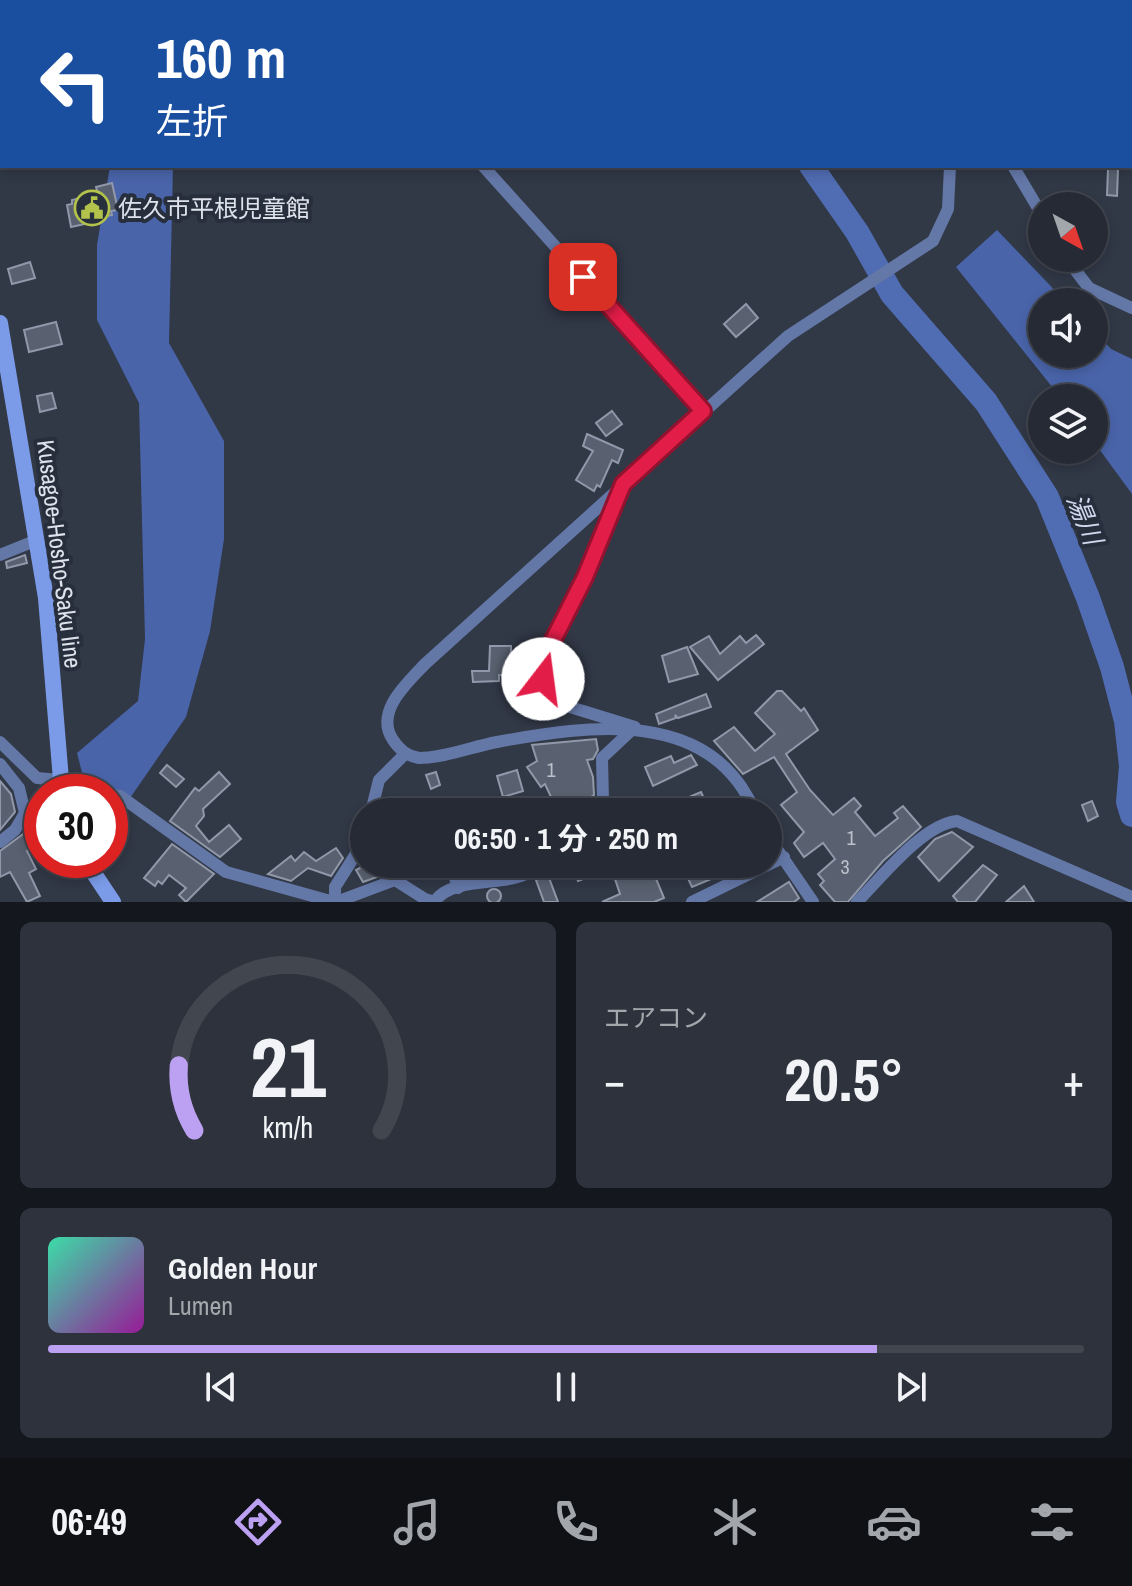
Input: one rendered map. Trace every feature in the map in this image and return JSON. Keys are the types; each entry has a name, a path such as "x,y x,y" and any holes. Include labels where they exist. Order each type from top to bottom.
{"main road":[{"name":"Kusagoe-Hosho-Saku line","path":"0,323 4,364 46,598 60,774"},
{"path":"99,878 113,902"}],"street":[{"path":"485,168 703,411"},
{"path":"749,798 743,786 714,756 685,739 634,731 566,731 426,758 405,754 388,728 392,704 401,689 788,336 924,247 939,233 945,219 950,168"},
{"path":"1014,168 1028,192"},
{"path":"1077,272 1101,297 1132,308"},
{"path":"623,484 585,577 544,658 541,673 547,686 561,701 580,711 631,724 634,731"},
{"path":"0,555 37,540"},
{"path":"603,798 602,758 634,731"},
{"path":"0,742 33,774"},
{"path":"374,798 379,780 405,754"},
{"path":"0,764 19,788 25,805 24,820 0,842"},
{"path":"128,802 226,872 335,902 395,880 435,902 442,893 458,888 514,878"},
{"path":"857,902 910,848 939,827 957,821 1132,897"},
{"path":"782,854 813,902"},
{"path":"692,902 784,857"},
{"path":"335,902 335,887 350,863"},
{"path":"455,878 458,888"}],"shaded area":[{"path":"110,168 173,168 169,343 224,441 224,539 210,631 186,717 128,801 128,774 82,774 77,753 138,701 145,639 139,403 97,320 97,245"},
{"path":"997,230 1028,262 1028,272 1037,272 1053,288 1028,288 1028,357 956,267"},
{"path":"1108,346 1132,359 1132,494 1108,461 1108,384 1050,384 1037,368 1108,368"}],"building":[{"path":"1108,169 1118,169 1117,196 1108,195"},
{"name":"佐久市平根児童館","path":"112,183 118,210 111,211 112,215 94,219 94,222 71,227 67,205 72,204 72,200 98,194 96,187"},
{"path":"30,262 35,278 12,284 8,269"},
{"path":"746,304 758,318 736,337 724,324"},
{"path":"56,322 62,344 29,352 24,330"},
{"path":"52,393 56,408 40,412 37,396"},
{"path":"612,411 622,424 606,436 596,423"},
{"path":"587,434 623,450 618,463 612,460 600,487 597,485 594,491 576,480 593,451 583,446"},
{"path":"25,555 27,563 7,568 6,562"},
{"path":"756,635 764,644 718,680 690,647 709,636 720,654 740,636 746,643"},
{"path":"490,646 511,646 511,675 499,675 499,681 473,682 472,671 489,671"},
{"path":"687,647 698,674 669,682 662,656"},
{"path":"777,691 782,691 801,711 804,708 818,730 786,754 810,790 833,815 854,798 861,806 855,812 875,836 898,818 894,813 903,806 921,827 883,861 848,902 835,902 820,885 824,881 818,874 835,859 823,843 804,857 794,843 804,832 782,804 797,792 774,757 743,774 714,741 734,727 755,751 775,734 755,713"},
{"path":"706,694 711,707 678,718 675,715 676,718 659,724 656,714"},
{"path":"596,739 598,750 593,759 587,760 593,777 594,795 589,798 552,798 545,784 541,787 527,767 537,761 532,745"},
{"path":"691,755 697,765 653,786 645,767 671,756 674,763"},
{"path":"167,765 184,779 176,787 160,773"},
{"path":"517,770 523,791 503,797 497,776"},
{"path":"219,772 230,784 203,809 204,816 196,826 209,842 229,825 241,839 220,857 170,821 195,788 199,791"},
{"path":"436,772 440,785 431,789 426,775"},
{"path":"0,781 11,794 15,812 0,830"},
{"path":"701,792 704,798 690,798"},
{"path":"1092,801 1098,816 1088,821 1082,805"},
{"path":"952,832 973,847 939,881 918,857 935,839"},
{"path":"24,833 24,878 31,878 40,896 27,902 10,872 0,877 0,851"},
{"path":"172,844 214,874 186,902 179,895 186,888 169,875 162,884 158,881 155,886 144,878"},
{"path":"336,848 343,858 331,876 308,868 291,881 268,874 291,856 295,861 304,852 316,861"},
{"path":"983,865 997,875 975,902 958,902 953,896"},
{"path":"549,878 558,902 544,902 536,880"},
{"path":"615,878 656,878 664,898 654,902 602,902 620,894"},
{"path":"688,878 714,878 692,887"},
{"path":"789,882 799,898 794,902 757,902"},
{"path":"1024,886 1034,902 1006,902"},
{"path":"489,891 499,891 499,901 489,901"}],"waterway":[{"name":"湯川","path":"812,168 857,232 892,294 986,402 1047,497 1112,667 1126,721 1131,766 1128,802 1132,815"}],"place":[{"name":"佐久市平根児童館","path":"92,208"}],"route":[{"path":"543,679 544,658 585,577 623,484 703,411 583,277"}]}
